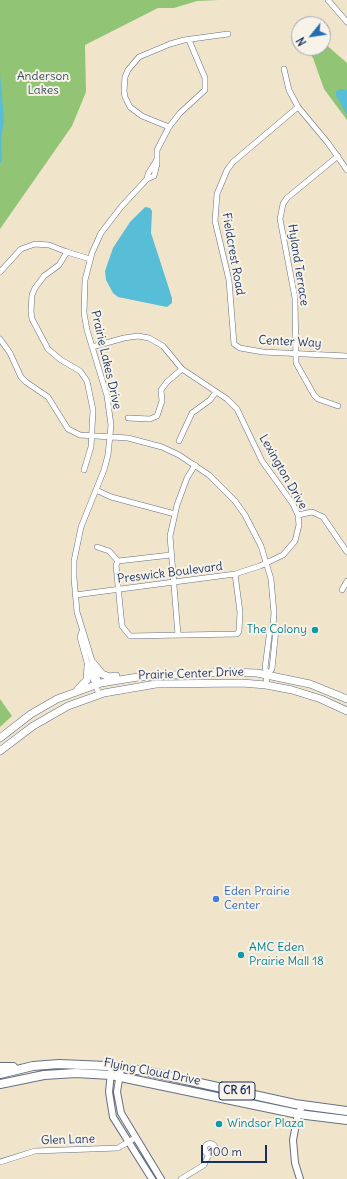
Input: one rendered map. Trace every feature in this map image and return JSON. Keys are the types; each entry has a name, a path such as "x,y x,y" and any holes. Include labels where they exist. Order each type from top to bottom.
{"main road":[{"path":"73,693 87,680 90,664 102,674 109,677 133,674 156,676"},
{"name":"Prairie Center Drive","path":"0,738 31,714 57,699 96,685 119,679 226,672 267,675 310,684 347,699"},
{"name":"Prairie Center Drive","path":"0,750 48,716 68,706 99,694 156,684 266,684 320,699 347,711"},
{"name":"Flying Cloud Drive","path":"0,1074 34,1066 79,1063 299,1104 347,1111"},
{"path":"0,1067 12,1067 26,1064 34,1066"},
{"name":"Flying Cloud Drive","path":"115,1069 120,1076 298,1114 347,1120"},
{"name":"Flying Cloud Drive","path":"0,1084 44,1074 76,1073 115,1069"}],"street":[{"path":"328,0 347,22"},
{"path":"169,127 142,116 130,107 124,90 125,77 128,70 138,57 179,41 228,34"},
{"name":"Prairie Lakes Drive","path":"99,694 96,685 98,680 90,664 82,631 75,596 74,578 77,544 81,527 106,462 110,436 107,396 87,330 83,296 85,280 90,259 101,234 110,220 147,179 154,176 157,164 157,150 169,127 180,113 205,90 205,78 189,40"},
{"path":"284,69 289,90 298,107 338,156 347,170"},
{"name":"Fieldcrest Road","path":"234,344 229,280 216,221 217,194 227,170 233,162 298,107"},
{"name":"Hyland Terrace","path":"338,156 286,198 280,212 281,226 295,298 296,363 314,395 318,399 338,406"},
{"path":"0,272 16,253 28,246 49,244 67,252 90,259"},
{"path":"67,252 59,265 44,276 35,288 32,295 31,311 32,319 48,349 61,360 80,371 87,381 92,401 92,435 89,459 84,470"},
{"name":"Lexington Drive","path":"92,347 124,338 138,336 149,338 163,346 182,369 216,392 236,409 262,460 291,501 298,515 299,525 295,541 283,555 267,563"},
{"path":"0,339 10,353 21,376 26,382 48,396 68,429 80,435 110,436 139,440 162,447 195,464 223,487 242,510 254,530 267,563 273,596 273,625 276,629 272,669 267,675 266,684"},
{"name":"Center Way","path":"234,344 237,347 250,350 347,356"},
{"path":"128,418 150,419 157,416 162,401 161,390 167,382 182,369"},
{"path":"179,441 192,413 210,400 216,392"},
{"path":"178,635 170,536 175,514 187,478 195,464"},
{"path":"96,490 128,502 175,514"},
{"path":"298,515 312,512 323,517 347,552"},
{"path":"98,547 109,551 118,561"},
{"path":"118,561 171,555"},
{"path":"118,561 115,567 122,626 127,633 134,637 235,635 238,633 240,612 235,574"},
{"name":"Preswick Boulevard","path":"75,596 235,574 267,563"},
{"path":"342,590 347,581"},
{"path":"115,1069 109,1092 111,1109 117,1125 152,1179"},
{"path":"120,1076 117,1092 124,1121 161,1179"},
{"path":"299,1104 293,1145 296,1168 300,1179"},
{"name":"Glen Lane","path":"0,1162 35,1151 112,1149 128,1143 135,1138"},
{"path":"181,1179 204,1165 209,1154"}],"green space":[{"name":"Anderson Lakes","path":"0,0 219,0 197,1 174,8 158,8 85,45 86,92 72,126 0,229"},
{"path":"331,49 347,63 347,120 324,89 312,56 331,56"},
{"path":"0,699 12,716 0,727"}],"water":[{"path":"0,74 4,119 1,142 2,161 0,164"},
{"path":"339,89 347,90 347,115 336,96 336,92"},
{"path":"145,207 150,208 152,211 151,233 172,298 172,303 167,307 118,297 113,293 106,280 105,271 113,248 130,222"}],"place":[{"name":"The Colony","path":"315,630"},
{"name":"Eden Prairie Center","path":"216,899"},
{"name":"AMC Eden Prairie Mall 18","path":"241,955"},
{"name":"Windsor Plaza","path":"219,1124"}]}
